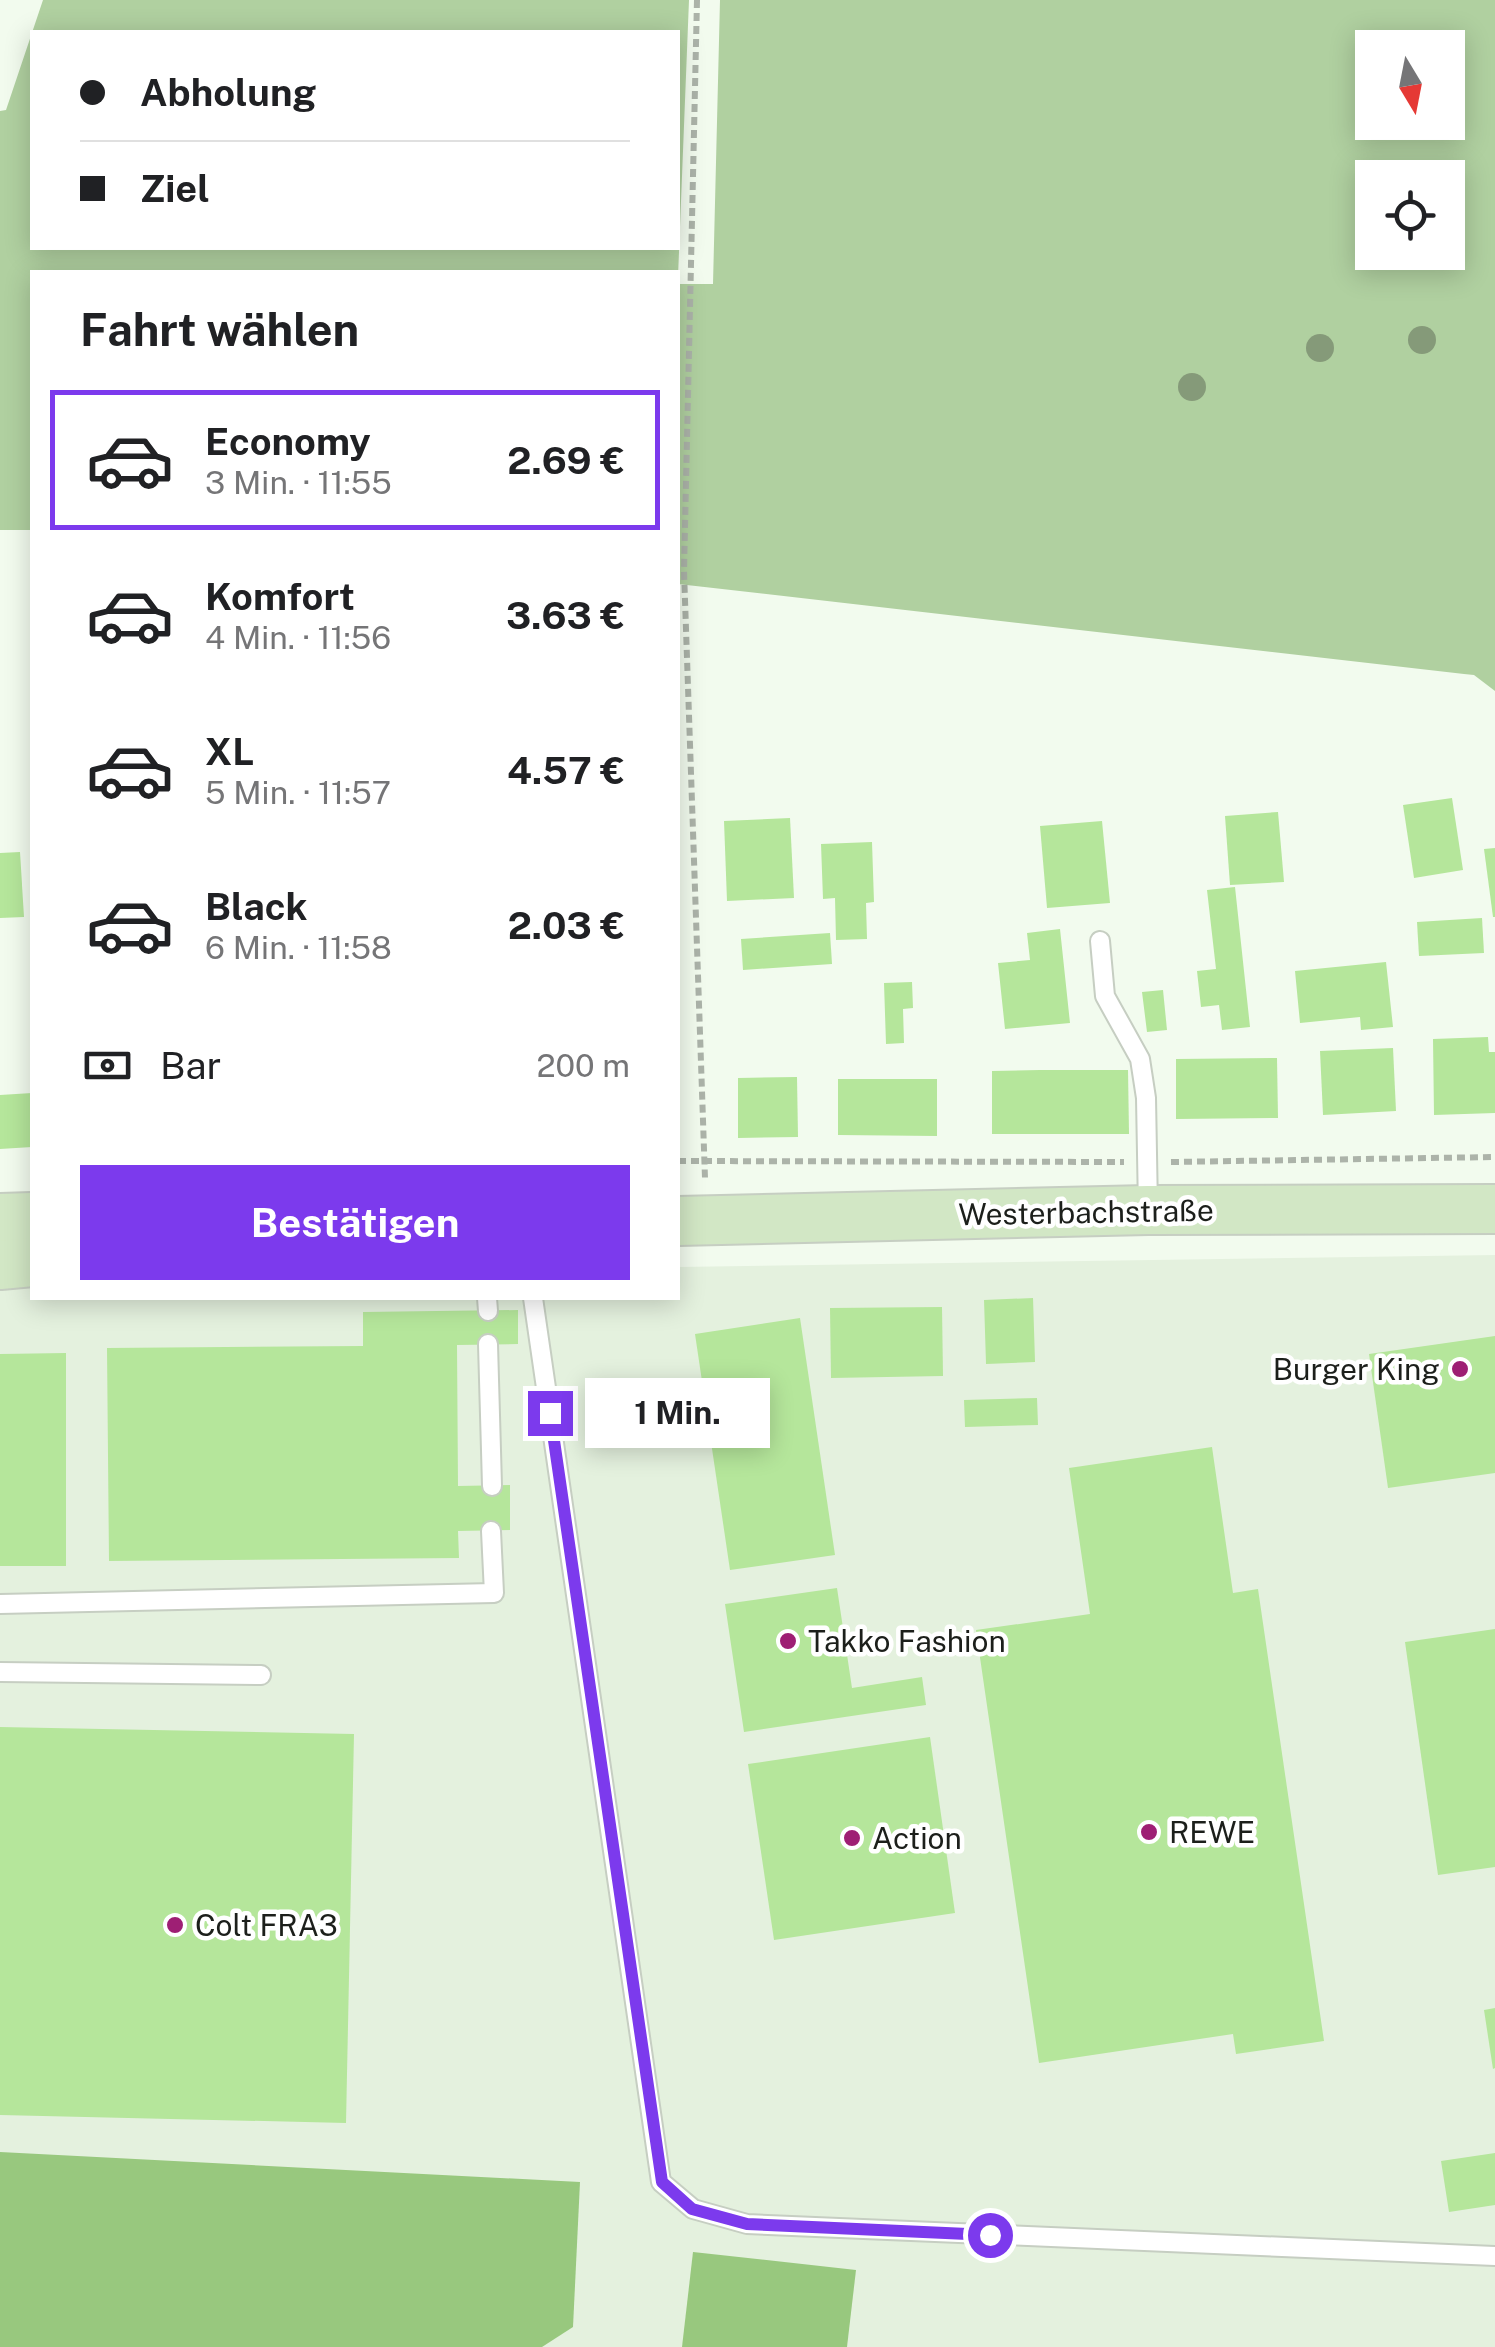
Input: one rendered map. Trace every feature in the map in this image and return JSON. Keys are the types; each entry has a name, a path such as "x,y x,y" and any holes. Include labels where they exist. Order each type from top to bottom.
{"main road":[{"name":"Westerbachstraße","path":"692,1220 1148,1210 1495,1209"},
{"path":"0,1218 30,1217"},
{"path":"0,1265 30,1262"}],"lane":[{"path":"1100,941 1105,996 1140,1059 1148,1210"},
{"path":"533,1300 662,2182 692,2209 747,2224 1495,2256"},
{"path":"488,1344 492,1486"},
{"path":"0,1604 494,1593 491,1530"},
{"path":"0,1672 261,1675"}],"path":[{"path":"692,1220 704,1161 684,571 697,0"},
{"path":"680,1161 1147,1162 1495,1157"}],"shaded area":[{"path":"1495,1255 1495,2347 0,2347 0,1275 30,1274 30,1300 680,1300 680,1267"}],"green space":[{"path":"43,0 689,0 680,227 680,30 33,30"},
{"path":"720,0 1495,0 1495,691 1474,675 680,584 680,284 713,284"},
{"path":"30,39 30,250 679,250 678,270 30,270 30,530 0,530 0,111 6,110"},
{"path":"0,2152 580,2182 573,2327 542,2347 0,2347"},
{"path":"693,2252 856,2270 847,2347 682,2347"}],"building":[{"path":"1452,798 1463,870 1414,878 1403,805"},
{"path":"1278,812 1284,882 1230,885 1225,816"},
{"path":"790,818 794,898 727,901 724,821"},
{"path":"1102,821 1110,903 1047,908 1040,826"},
{"path":"872,842 874,902 866,903 867,939 836,940 835,898 823,899 821,844"},
{"path":"1495,848 1495,917 1493,917 1484,849"},
{"path":"20,852 24,917 0,918 0,853"},
{"path":"1235,887 1250,1027 1222,1030 1219,1005 1201,1007 1197,971 1216,969 1207,890"},
{"path":"1482,918 1484,953 1419,956 1417,922"},
{"path":"1060,929 1070,1023 1005,1029 998,963 1030,960 1027,933"},
{"path":"830,933 832,964 743,970 741,939"},
{"path":"1386,962 1393,1027 1361,1030 1360,1017 1300,1023 1295,971"},
{"path":"912,982 913,1008 903,1009 904,1043 886,1044 884,983"},
{"path":"1163,990 1167,1030 1147,1032 1142,992"},
{"path":"1488,1037 1489,1052 1495,1052 1495,1113 1434,1115 1433,1039"},
{"path":"1393,1048 1396,1111 1323,1115 1320,1051"},
{"path":"1277,1058 1278,1118 1176,1119 1176,1059"},
{"path":"1128,1070 1129,1134 992,1134 992,1071"},
{"path":"797,1077 798,1137 738,1138 738,1078"},
{"path":"838,1079 937,1079 937,1136 838,1135"},
{"path":"30,1093 30,1147 0,1149 0,1095"},
{"path":"1033,1298 1035,1362 986,1364 984,1300"},
{"path":"942,1307 943,1376 831,1378 830,1308"},
{"path":"518,1310 518,1344 457,1345 458,1486 510,1485 510,1530 458,1531 459,1558 109,1561 107,1348 363,1346 363,1312"},
{"path":"800,1318 835,1555 730,1570 695,1334"},
{"path":"1495,1336 1495,1473 1388,1488 1369,1354"},
{"path":"66,1353 66,1566 0,1566 0,1354"},
{"path":"1037,1398 1038,1425 965,1427 964,1400"},
{"name":"REWE","path":"1212,1447 1233,1593 1258,1589 1324,2041 1236,2054 1233,2034 1039,2063 976,1630 1090,1614 1069,1468"},
{"name":"Takko Fashion","path":"837,1588 852,1688 922,1677 926,1705 744,1732 725,1604"},
{"path":"1495,1629 1495,1867 1438,1875 1405,1642"},
{"name":"Colt FRA3","path":"0,1727 354,1734 346,2123 0,2115"},
{"name":"Action","path":"930,1737 955,1913 774,1940 748,1764"},
{"path":"1495,2008 1495,2068 1493,2069 1484,2010"},
{"path":"1495,2153 1495,2205 1449,2212 1441,2161"}],"place":[{"name":"Burger King","path":"1460,1369"},
{"name":"Takko Fashion","path":"788,1641"},
{"name":"REWE","path":"1149,1832"},
{"name":"Action","path":"852,1838"},
{"name":"Colt FRA3","path":"175,1925"}],"route":[{"path":"550,1413 662,2182 692,2209 747,2224 990,2235"}]}
